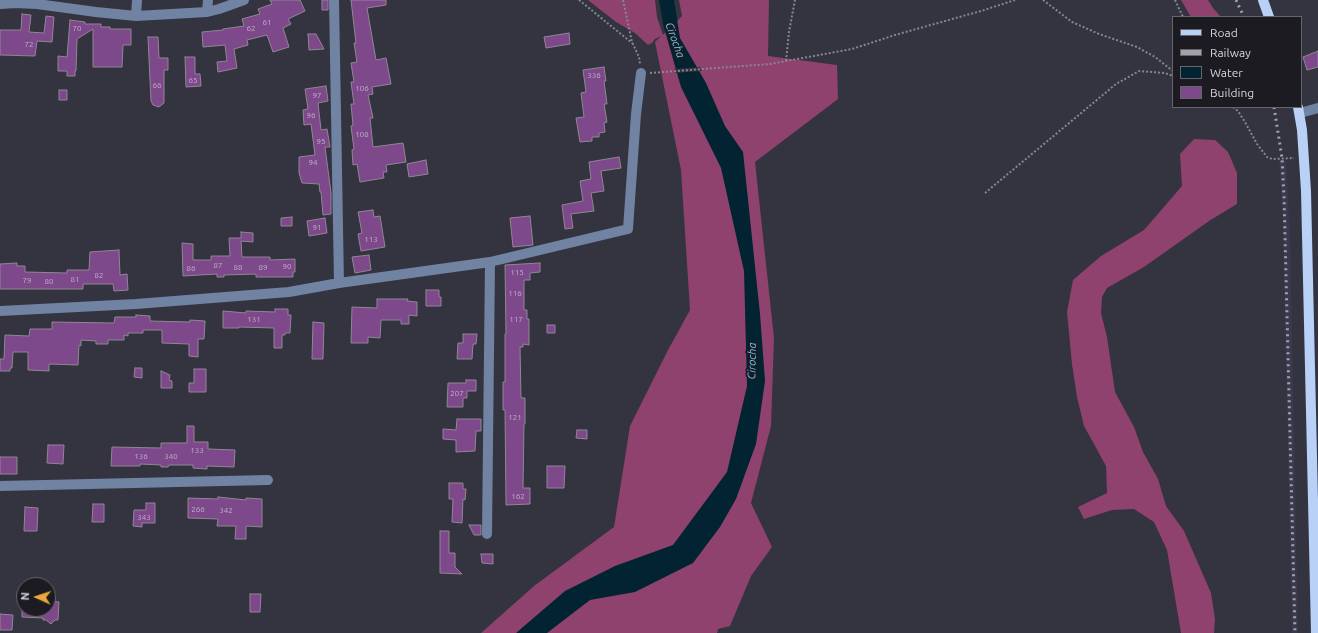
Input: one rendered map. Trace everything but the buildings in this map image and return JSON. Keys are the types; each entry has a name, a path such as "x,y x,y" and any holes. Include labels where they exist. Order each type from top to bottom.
{"main road":[{"path":"1263,0 1269,16"},
{"path":"1299,110 1305,159 1316,633"}],"street":[{"path":"136,16 137,0"},
{"path":"207,12 208,0"},
{"path":"0,4 38,2 96,12 136,16 207,12 244,0"},
{"path":"334,0 339,283"},
{"path":"0,312 136,304 289,292 339,283 490,262 628,229 636,114 641,73"},
{"path":"1299,110 1318,108"},
{"path":"487,534 490,262"},
{"path":"0,486 268,480"}],"path":[{"path":"579,0 634,45"},
{"path":"623,0 632,42 639,57 641,73"},
{"path":"786,61 789,32 795,0"},
{"path":"655,72 770,64 852,50 895,35 1015,0"},
{"path":"1043,0 1072,22 1099,34 1137,47 1155,57 1172,70"},
{"path":"1175,0 1183,16"},
{"path":"985,193 1126,77 1139,71 1165,73 1172,76"},
{"path":"1235,108 1238,110 1257,144 1267,158 1305,159"}],"shaded area":[{"path":"588,0 655,0 657,17 663,35 682,16 679,0 769,0 768,56 837,65 838,99 755,162 774,338 771,426 751,503 772,547 751,576 730,626 718,629 717,633 481,633 534,586 614,527 630,426 690,310 681,170 655,42 661,36 648,45 635,33 616,22"},
{"path":"1181,0 1208,0 1220,16 1190,16"},
{"path":"1194,139 1215,140 1228,152 1237,173 1237,204 1209,221 1144,267 1107,288 1102,297 1101,313 1107,337 1115,392 1134,427 1143,452 1158,479 1166,506 1184,531 1211,593 1215,619 1214,633 1181,633 1167,550 1154,522 1134,509 1112,510 1084,519 1078,507 1107,493 1106,466 1084,426 1077,397 1072,364 1067,312 1073,280 1101,256 1144,230 1182,186 1180,154"},
{"path":"1279,161 1286,161 1290,237 1298,633 1292,633 1283,215"}],"water":[{"name":"Cirocha","path":"659,0 674,0 680,38 706,83 725,126 743,152 760,314 765,381 756,444 736,499 720,527 693,563 635,592 590,600 547,633 516,633 565,591 615,566 673,545 727,472 747,386 744,271 721,168 681,87 663,24"}],"pier":[{"path":"700,67 702,71 675,73 674,69"}],"railway":[{"path":"1236,0 1244,16"},
{"path":"1274,108 1282,158 1284,197 1295,633"}]}
